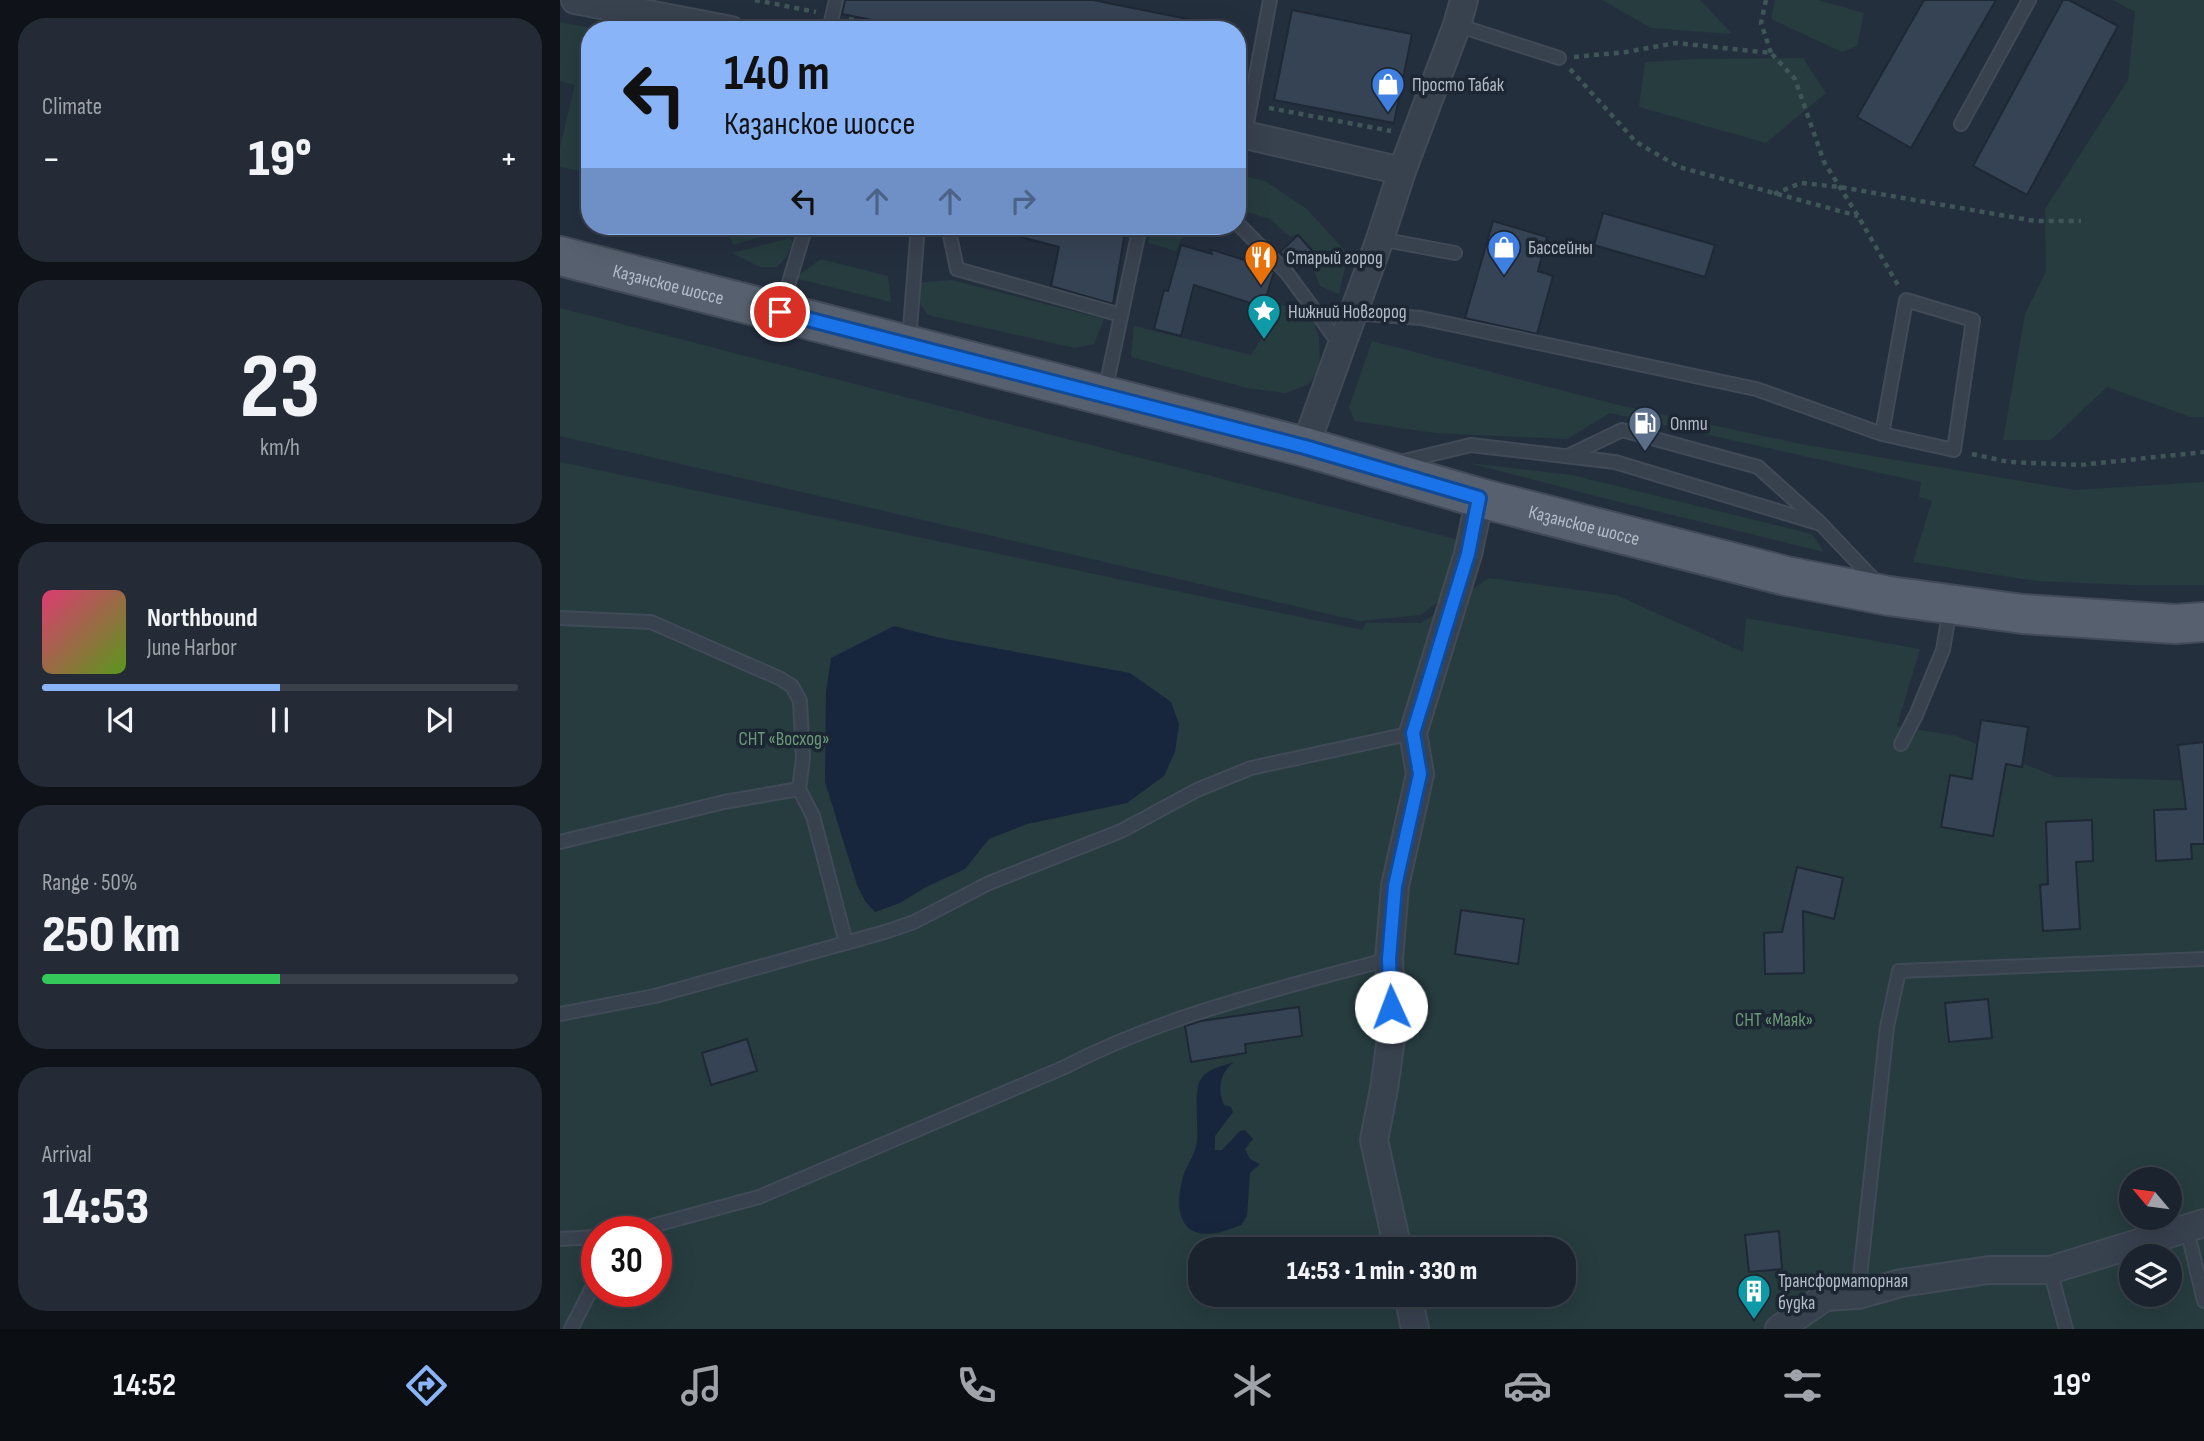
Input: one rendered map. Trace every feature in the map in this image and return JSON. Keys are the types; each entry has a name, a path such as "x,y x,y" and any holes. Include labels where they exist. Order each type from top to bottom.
{"main road":[{"name":"Казанское шоссе","path":"560,256 1305,447 1479,498 1786,576 1889,596 2023,614 2175,624 2204,622"}],"street":[{"path":"575,0 644,6 698,21"},
{"path":"1305,447 1460,12"},
{"path":"1246,135 1402,171"},
{"path":"1395,1237 1374,1140 1392,1031 1389,959 1395,886 1420,774 1413,733 1468,554 1479,498"},
{"path":"1779,1329 1825,1297 1858,1295 1901,1283 1989,1270 2050,1270 2196,1226"},
{"path":"1410,1307 1415,1329"}],"lane":[{"path":"831,21 836,0"},
{"path":"1246,119 1269,0"},
{"path":"1961,124 2029,0"},
{"path":"1460,12 1559,58"},
{"path":"1246,232 1287,272 1341,346"},
{"path":"780,312 803,235"},
{"path":"908,345 917,235"},
{"path":"950,235 957,269 1121,315"},
{"path":"1105,396 1138,235"},
{"path":"1380,239 1455,253"},
{"path":"1353,313 1421,318 1756,389 1882,434 1954,450 1973,320 1906,300 1882,434"},
{"path":"1568,456 1622,430 1758,467 1821,524 1889,596"},
{"path":"1380,469 1471,445 1568,456 1615,462 1821,524"},
{"path":"1901,744 1943,650 1951,604"},
{"path":"560,618 651,622 779,678 792,687 800,701 803,758 799,789 813,816 846,943"},
{"path":"560,1014 655,996 914,922 989,883 1121,831 1197,790 1251,768 1413,733"},
{"path":"560,842 723,802 799,789"},
{"path":"1858,1295 1887,1027 1899,971 2204,958"},
{"path":"672,1220 759,1197 1065,1067 1104,1047 1220,1004 1389,959"},
{"path":"2196,1226 2204,1301"},
{"path":"560,1239 581,1238"},
{"path":"2050,1270 2066,1329"},
{"path":"571,1329 582,1307"}],"path":[{"path":"1766,0 1761,23 1771,53 1796,79 1824,162 1906,300"},
{"path":"1559,58 1626,52 1676,43 1771,53"},
{"path":"1559,58 1636,142 1679,167 1858,216"},
{"path":"1251,104 1399,133"},
{"path":"1773,194 1801,183 1840,187 2035,221 2081,221"},
{"path":"1954,450 2009,462 2080,465 2204,452"}],"green space":[{"path":"1602,0 1700,0 1732,34 1651,28"},
{"path":"1775,0 1817,0 1864,13 1857,46 1842,52 1771,19"},
{"path":"2113,0 2204,0 2204,417 2190,417 2107,387 2051,440 2003,440 2025,314 2046,271 2045,209 2128,80 2135,12"},
{"path":"560,22 581,26 581,171 560,167 560,147 575,85 560,81"},
{"path":"1803,58 1826,93 1766,143 1639,107 1645,62"},
{"path":"1246,176 1265,181 1307,209 1348,254 1339,294 1320,286 1311,263 1317,254 1298,234 1290,237 1270,219 1246,212"},
{"path":"721,235 766,235 733,245 731,238"},
{"path":"1150,235 1188,235 1181,239 1176,251 1148,243"},
{"path":"790,238 793,242 787,256 777,267 760,267 732,253"},
{"path":"821,259 888,276 891,302 795,278"},
{"path":"952,280 1104,319 1094,344 1075,348 928,315 918,301 916,283"},
{"path":"1282,305 1302,310 1312,319 1319,337 1320,368 1308,385 1285,393 1247,388 1131,357 1134,326 1251,355"},
{"path":"560,308 1463,541 1447,595 1421,615 1359,621 560,436"},
{"path":"1372,341 1618,405 1806,445 2074,490 2204,482 2204,585 2036,581 1913,562 1932,501 1919,497 1921,482 1610,413 1567,439 1435,433 1354,421 1349,407"},
{"name":"СНТ «Маяк»","path":"560,462 1362,630 1366,623 1421,623 1489,578 1616,595 1743,652 1746,618 1920,649 1897,726 1957,736 2056,777 2204,781 2204,1329 560,1329"},
{"path":"1469,463 1572,475 1812,534 1824,552 1603,498"}],"water":[{"path":"894,626 940,638 1130,673 1171,702 1179,724 1175,752 1164,776 1127,803 1027,824 989,839 965,869 926,887 900,903 875,912 865,901 857,885 825,782 826,692 831,658"},
{"path":"1234,1062 1223,1076 1220,1087 1224,1105 1231,1107 1233,1112 1215,1136 1215,1150 1222,1150 1240,1131 1245,1130 1253,1139 1245,1149 1250,1159 1260,1164 1250,1173 1247,1216 1241,1225 1221,1232 1196,1232 1183,1220 1179,1200 1183,1177 1197,1142 1199,1084 1208,1072"}],"building":[{"path":"845,0 1093,0 1193,21 877,21 842,14"},
{"path":"1924,0 1996,0 1911,148 1857,117"},
{"path":"2063,0 2069,0 2118,26 2027,195 1973,166"},
{"path":"1292,10 1412,34 1394,123 1274,100"},
{"path":"1603,213 1715,245 1705,277 1594,245"},
{"path":"1493,221 1547,237 1538,271 1553,276 1537,334 1465,318"},
{"path":"1014,235 1124,235 1113,304 1051,286 1059,247"},
{"path":"1298,235 1315,254 1297,270 1280,252"},
{"path":"1181,245 1212,254 1210,249 1269,268 1274,272 1263,307 1194,285 1181,336 1154,329 1164,290 1168,291"},
{"path":"1981,720 2028,727 2022,767 2006,764 1993,836 1941,827 1950,775 1972,779"},
{"path":"2204,742 2204,844 2191,844 2192,859 2156,861 2154,810 2186,809 2178,745"},
{"path":"2092,820 2093,861 2076,862 2080,929 2043,931 2040,885 2048,884 2046,822"},
{"path":"1797,867 1843,878 1834,919 1803,911 1804,973 1765,974 1764,933 1782,932"},
{"path":"1461,910 1524,919 1518,964 1455,954"},
{"path":"1988,999 1992,1038 1949,1042 1945,1003"},
{"path":"1299,1007 1302,1036 1245,1044 1246,1053 1191,1062 1185,1026 1201,1021"},
{"path":"747,1039 757,1071 711,1085 702,1053"},
{"path":"1779,1231 1782,1269 1749,1272 1745,1235"}],"place":[{"name":"Просто Табак","path":"1388,114"},
{"name":"Бассейны","path":"1504,277"},
{"name":"Старый город","path":"1261,287"},
{"name":"Нижний Новгород","path":"1264,341"},
{"name":"Опти","path":"1645,453"},
{"name":"Трансформаторная будка","path":"1754,1321"}],"route":[{"path":"780,312 1305,447 1479,498 1468,554 1413,733 1420,774 1395,886 1389,959 1391,1007"}],"park label":[{"name":"СНТ «Восход»","path":"784,738"}]}
